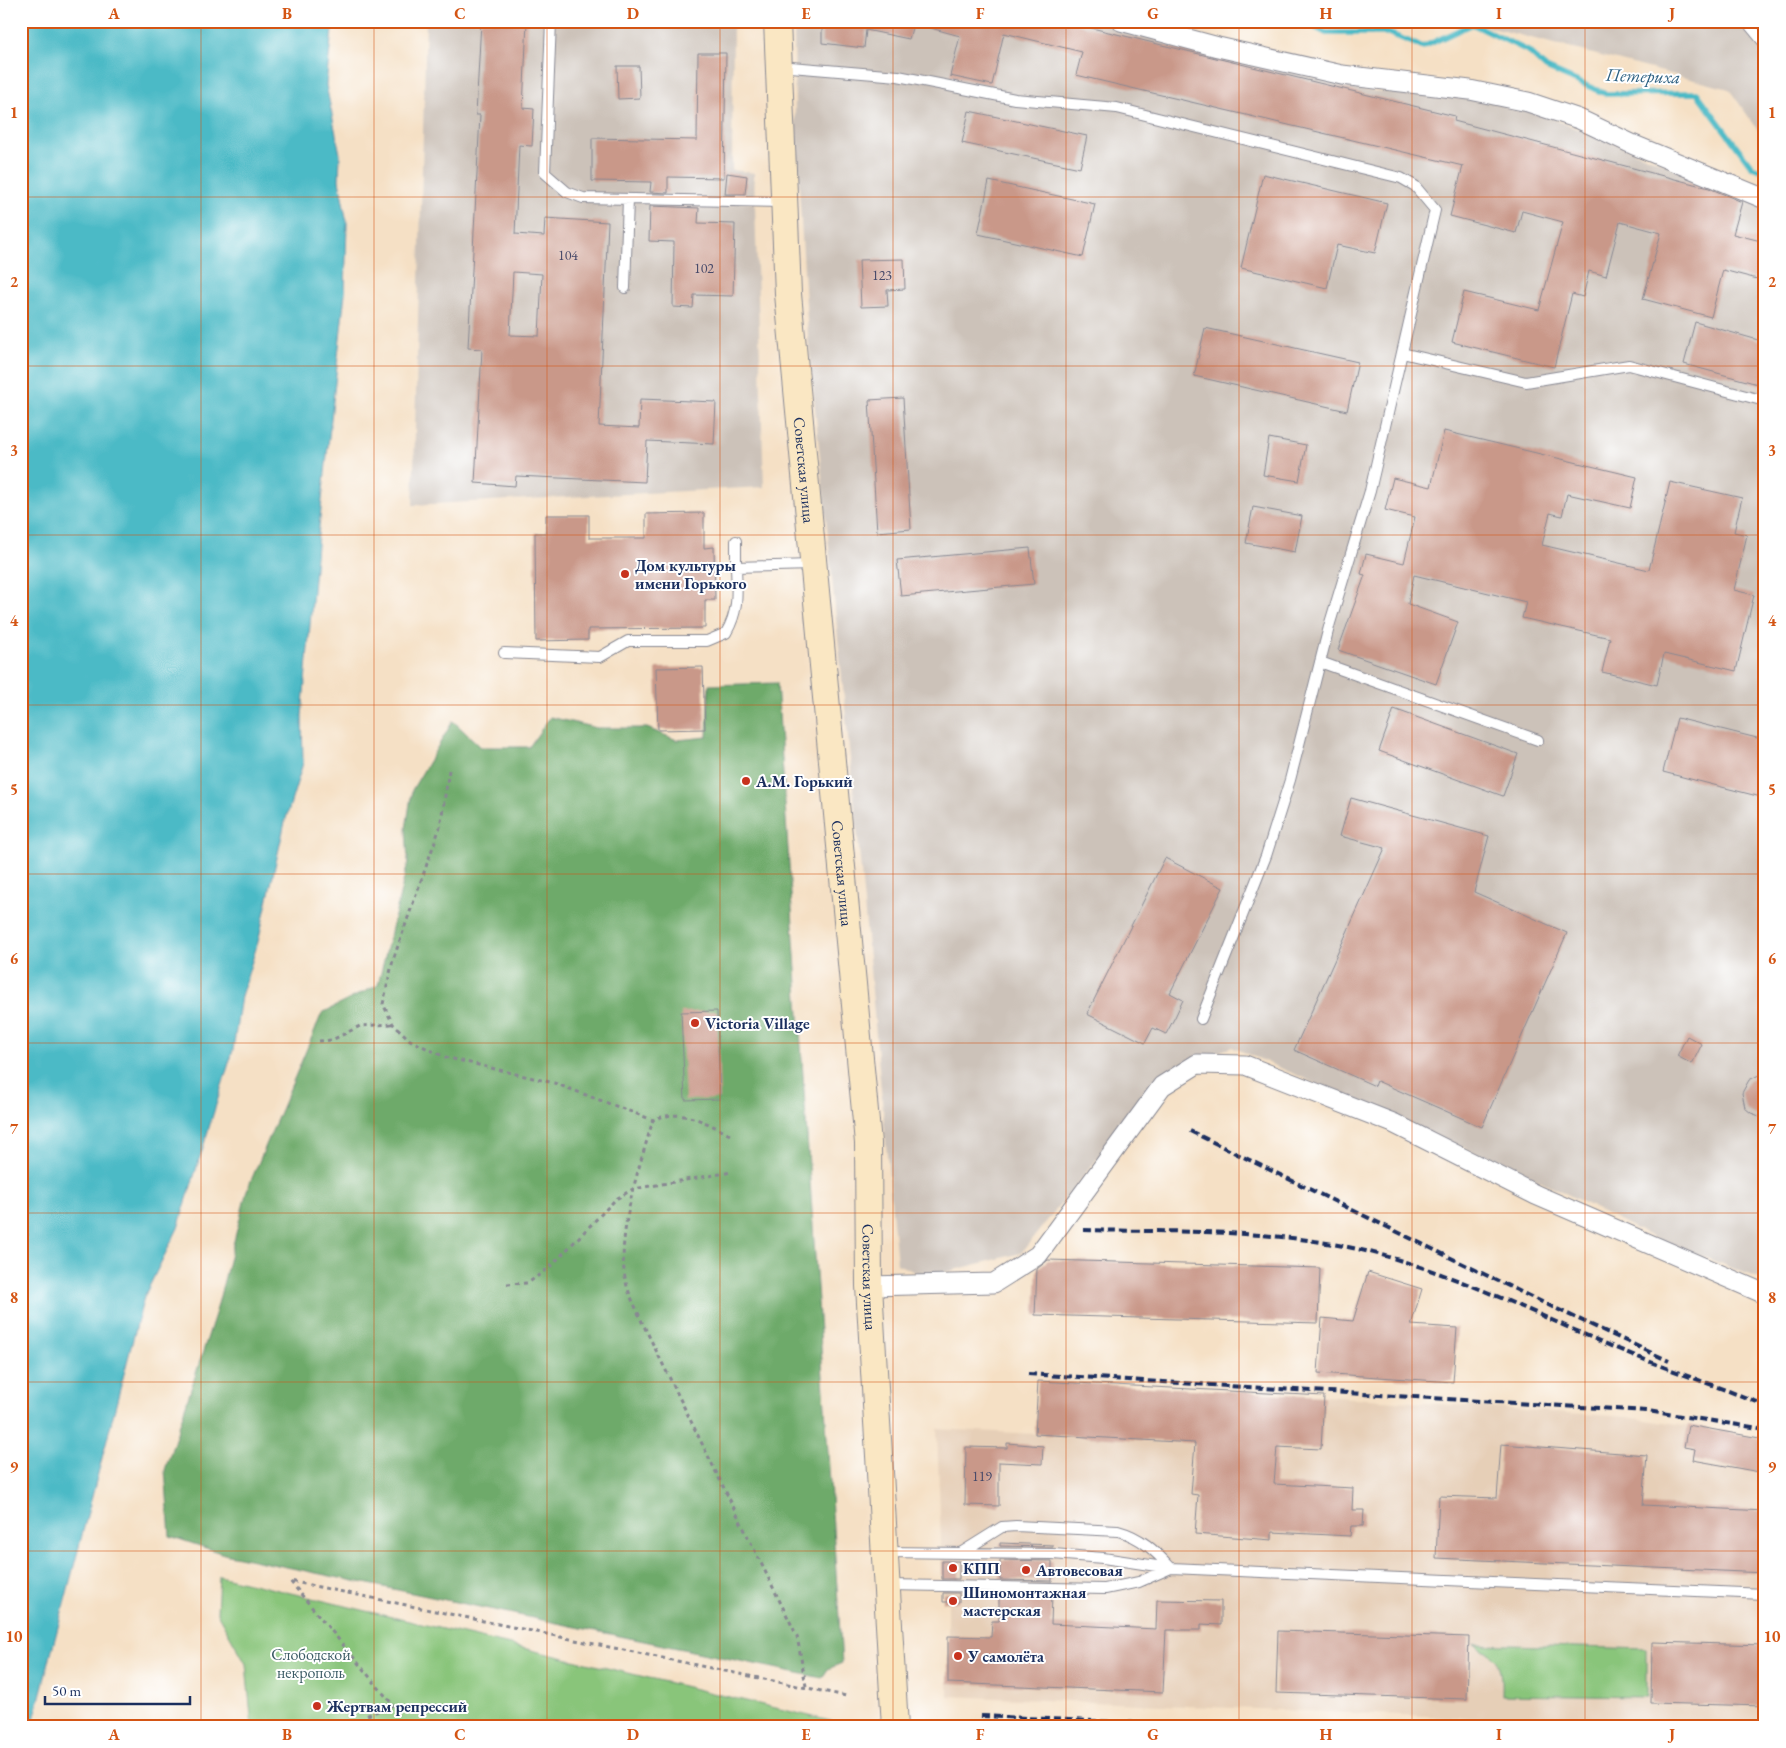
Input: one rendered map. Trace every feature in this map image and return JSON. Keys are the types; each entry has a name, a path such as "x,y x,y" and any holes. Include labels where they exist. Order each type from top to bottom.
{"main road":[{"name":"Советская улица","path":"777,21 788,294 866,1120 869,1286 895,1727"}],"street":[{"path":"1120,21 1218,47 1342,75 1470,90 1528,102 1579,119 1634,145 1765,199"},
{"path":"869,1286 994,1283 1038,1255 1162,1086 1197,1064 1245,1065 1383,1120 1536,1195 1765,1294"}],"lane":[{"path":"551,21 545,173 567,192 583,198 784,202"},
{"path":"1746,21 1765,44"},
{"path":"779,66 898,76 1015,99 1117,108 1401,178 1416,186 1435,210 1370,491 1320,662 1290,780 1266,856 1201,1019"},
{"path":"625,288 628,199"},
{"path":"1402,353 1526,382 1629,365 1765,401"},
{"path":"504,653 600,657 628,641 707,640 726,633 734,620 738,604 736,541"},
{"path":"736,567 813,565"},
{"path":"1320,662 1538,740"},
{"path":"962,1552 1002,1526 1118,1531 1131,1534 1142,1540 1171,1568"},
{"path":"885,1552 1075,1555 1171,1568 1765,1594"},
{"path":"887,1585 1105,1589 1139,1582 1171,1568"}],"path":[{"path":"449,770 440,826 393,960 383,1004 392,1024 410,1040 445,1056 554,1083 653,1120 666,1114 703,1120 730,1135"},
{"path":"319,1041 332,1040 360,1026 392,1024"},
{"path":"653,1120 633,1189 624,1246 626,1282 642,1322 797,1636 806,1686"},
{"path":"507,1284 528,1282 550,1266 616,1199 633,1189 732,1172"},
{"path":"356,1727 368,1715 393,1705 290,1581 806,1686 846,1696"}],"shaded area":[{"path":"426,21 733,21 732,170 754,173 764,487 413,505"},
{"path":"794,21 1096,21 1367,91 1452,93 1533,111 1713,183 1765,208 1765,1281 1650,1236 1543,1182 1232,1047 1169,1070 1021,1253 926,1277 897,1264 858,838 808,337 795,120"},
{"path":"1465,21 1765,21 1765,140 1729,89"},
{"path":"1038,1381 1324,1396 1627,1417 1765,1439 1765,1727 1689,1727 948,1696 948,1603 943,1602 937,1429 1035,1434"}],"green space":[{"path":"777,683 842,1663 828,1669 822,1678 224,1554 170,1536 165,1470 217,1308 247,1190 322,1013 378,985 408,862 406,829 412,790 453,721 481,747 529,747 550,717 597,728 647,728 677,740 707,737 709,685"},
{"name":"Слободской некрополь","path":"219,1576 843,1724 843,1727 252,1727 246,1664 217,1613"},
{"path":"1474,1644 1647,1649 1647,1697 1502,1695 1502,1677 1499,1664 1490,1654"}],"water":[{"path":"21,21 333,21 326,85 340,154 339,180 347,223 345,293 317,545 302,716 303,763 285,822 258,942 241,996 233,1050 178,1228 144,1297 32,1727 21,1727"}],"building":[{"path":"481,21 527,21 523,108 534,109 532,146 519,145 515,234 544,236 545,218 608,222 599,426 639,428 640,399 716,402 714,444 647,441 645,482 516,476 515,486 475,483 482,349 468,348 480,115 476,115","holes":["513,272 542,274 539,336 510,335"]},
{"path":"822,21 914,21 909,39 866,30 864,48 822,43"},
{"path":"924,21 1063,21 1455,116 1454,121 1709,188 1742,202 1733,234 1765,242 1765,281 1723,270 1711,317 1643,299 1661,233 1620,222 1606,276 1589,271 1583,297 1572,294 1554,367 1452,342 1464,292 1539,310 1563,222 1522,211 1516,233 1450,216 1463,166 1076,75 1082,52 1004,33 992,85 950,76 960,36 923,26"},
{"path":"698,53 726,53 724,178 668,177 668,193 650,192 651,182 592,181 592,138 697,140"},
{"path":"617,66 639,66 640,98 618,99"},
{"path":"969,111 1087,136 1080,168 962,143"},
{"path":"727,173 747,176 745,194 725,194"},
{"path":"1263,174 1387,203 1375,253 1337,245 1327,288 1241,268"},
{"path":"989,181 1095,204 1083,257 978,234"},
{"path":"650,206 699,208 698,223 735,224 733,296 694,295 693,308 673,307 674,242 649,241"},
{"path":"904,259 905,289 887,290 888,306 861,307 859,260"},
{"path":"1695,322 1765,342 1765,386 1684,364"},
{"path":"1205,328 1358,362 1347,411 1194,376"},
{"path":"903,398 911,529 877,532 869,400"},
{"path":"1444,431 1637,477 1630,508 1567,494 1562,516 1550,513 1542,545 1649,570 1670,482 1742,498 1734,532 1747,535 1734,590 1754,595 1736,671 1664,654 1657,685 1602,672 1610,638 1522,618 1526,602 1414,575 1408,604 1458,622 1436,684 1338,650 1365,575 1361,574 1366,554 1404,563 1415,517 1385,510 1393,478 1431,487"},
{"path":"1269,438 1306,445 1299,481 1263,475"},
{"path":"1253,507 1302,516 1295,552 1246,543"},
{"name":"Дом культуры имени Горького","path":"704,513 704,548 714,547 715,600 705,600 705,628 588,629 588,640 536,641 535,533 546,533 546,515 589,515 589,538 646,538 646,514"},
{"path":"1030,548 1034,584 901,596 897,560"},
{"path":"703,667 705,729 658,730 656,668"},
{"path":"1394,709 1518,754 1503,796 1379,751"},
{"path":"1677,718 1765,740 1765,798 1663,772"},
{"path":"1351,798 1489,836 1474,892 1567,933 1482,1127 1377,1081 1375,1086 1294,1050 1385,848 1340,836"},
{"path":"1165,858 1223,888 1170,993 1183,1000 1175,1017 1166,1034 1153,1028 1145,1043 1087,1014"},
{"path":"717,1011 720,1099 685,1100 681,1012"},
{"path":"1687,1036 1702,1044 1692,1064 1677,1056"},
{"path":"1765,1072 1765,1118 1751,1113 1745,1108 1742,1093 1749,1080"},
{"path":"1048,1260 1320,1268 1318,1323 1035,1315 1037,1269"},
{"path":"1368,1272 1422,1289 1411,1325 1457,1328 1453,1382 1318,1373 1322,1318 1353,1321"},
{"path":"1038,1381 1324,1396 1321,1449 1277,1447 1274,1484 1353,1488 1352,1510 1364,1510 1363,1526 1351,1526 1350,1536 1272,1532 1272,1540 1195,1534 1198,1495 1191,1494 1195,1443 1035,1434"},
{"path":"1688,1425 1765,1439 1765,1473 1693,1460 1695,1449 1684,1447"},
{"path":"1007,1443 1043,1446 1042,1464 999,1462 999,1506 965,1505 966,1447 1007,1448"},
{"path":"1501,1444 1647,1455 1643,1505 1765,1511 1765,1573 1436,1558 1439,1496 1497,1498"},
{"path":"1000,1543 1053,1545 1053,1547 1000,1546"},
{"path":"1000,1560 1052,1561 1052,1581 1000,1580"},
{"name":"КПП","path":"942,1561 959,1561 959,1579 942,1579"},
{"path":"943,1593 959,1593 959,1602 943,1602"},
{"path":"999,1594 1052,1595 1051,1624 1156,1629 1157,1600 1221,1601 1221,1625 1201,1624 1201,1630 1166,1630 1163,1692 948,1683 948,1636 991,1637 992,1621 999,1621"},
{"path":"1278,1631 1469,1637 1467,1699 1276,1693"},
{"path":"1652,1642 1765,1645 1765,1706 1651,1703"}],"waterway":[{"name":"Петериха","path":"1301,21 1326,33 1388,33 1423,47 1472,24 1528,51 1546,68 1606,94 1697,93 1752,167 1765,172"}],"railway":[{"path":"1190,1131 1529,1296 1669,1361"},
{"path":"1084,1230 1249,1234 1315,1241 1380,1255 1412,1264 1474,1287 1637,1357 1765,1405"},
{"path":"1028,1374 1648,1411 1765,1429"},
{"path":"981,1716 1225,1727"}],"place":[{"name":"Дом культуры имени Горького","path":"625,574"},
{"name":"А.М. Горький","path":"746,781"},
{"name":"Victoria Village","path":"695,1023"},
{"name":"КПП","path":"953,1568"},
{"name":"Автовесовая","path":"1026,1570"},
{"name":"Шиномонтажная мастерская","path":"953,1601"},
{"name":"У самолёта","path":"958,1656"},
{"name":"Жертвам репрессий","path":"317,1706"}]}
